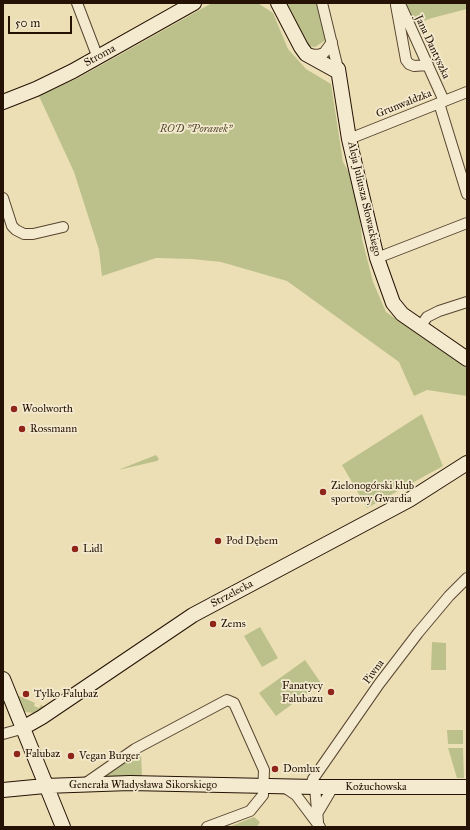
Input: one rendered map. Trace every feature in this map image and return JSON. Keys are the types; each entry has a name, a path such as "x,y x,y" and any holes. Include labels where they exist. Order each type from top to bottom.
{"street":[{"path":"77,3 98,58"},
{"name":"Stroma","path":"3,102 47,84 98,58 194,3"},
{"path":"278,3 300,47 306,54 335,70 338,70"},
{"name":"Aleja Juliusza Słowackiego","path":"322,3 338,70 349,139 377,258 393,303 402,314 467,359"},
{"path":"396,3 406,60 409,64 414,66 428,65"},
{"name":"Jana Dantyszka","path":"396,3 401,6 428,65 442,102 467,194"},
{"path":"306,54 324,54 332,42"},
{"name":"Grunwaldzka","path":"349,139 467,92"},
{"path":"3,198 12,226 24,234 33,234 63,227"},
{"path":"377,258 467,223"},
{"path":"420,327 427,317 439,311 467,302"},
{"name":"Strzelecka","path":"3,734 22,729 46,715 193,615 409,500 467,463"},
{"name":"Piwna","path":"311,787 313,779 396,661 449,596 467,578"},
{"path":"3,679 45,786 63,827"},
{"path":"83,785 143,744 227,700 234,703 264,770 263,795 250,810 207,827"},
{"name":"Generała Władysława Sikorskiego","path":"3,790 45,786 161,783 284,787"},
{"path":"284,787 296,795 320,826"},
{"name":"Kożuchowska","path":"284,787 467,787"},
{"path":"307,808 311,787"},
{"path":"311,787 320,826"},
{"path":"317,814 325,798 333,787"}],"green space":[{"name":"ROD \"Poranek\"","path":"212,3 258,3 273,13 288,49 306,69 331,84 343,162 351,176 359,206 362,239 373,282 386,312 467,368 467,396 427,390 414,396 399,362 287,281 221,262 192,259 156,258 102,276 99,250 74,172 39,96 80,77"},
{"path":"289,3 316,3 326,40 315,47 308,46 285,5"},
{"path":"405,3 467,3 467,9 415,24"},
{"path":"422,414 443,466 367,508 342,465"},
{"path":"156,455 159,459 157,461 118,470"},
{"path":"260,627 278,658 262,667 244,636"},
{"path":"432,642 446,643 446,670 431,670"},
{"path":"305,660 321,683 276,716 259,693"},
{"path":"17,695 35,703 34,706 39,708 41,705 46,707 33,713 26,712 21,708"},
{"path":"447,730 463,730 463,744 448,744"},
{"path":"448,748 463,748 464,778 457,778"},
{"path":"141,753 142,776 105,778 104,775"},
{"path":"254,817 260,822 257,827 229,827"}],"place":[{"name":"Woolworth","path":"14,409"},
{"name":"Rossmann","path":"22,429"},
{"name":"Zielonogórski klub sportowy Gwardia","path":"323,492"},
{"name":"Pod Dębem","path":"218,541"},
{"name":"Lidl","path":"75,549"},
{"name":"Zems","path":"213,624"},
{"name":"Fanatycy Falubazu","path":"331,692"},
{"name":"Tylko Falubaz","path":"26,694"},
{"name":"Falubaz","path":"17,754"},
{"name":"Vegan Burger","path":"71,756"},
{"name":"Domlux","path":"275,769"}]}
